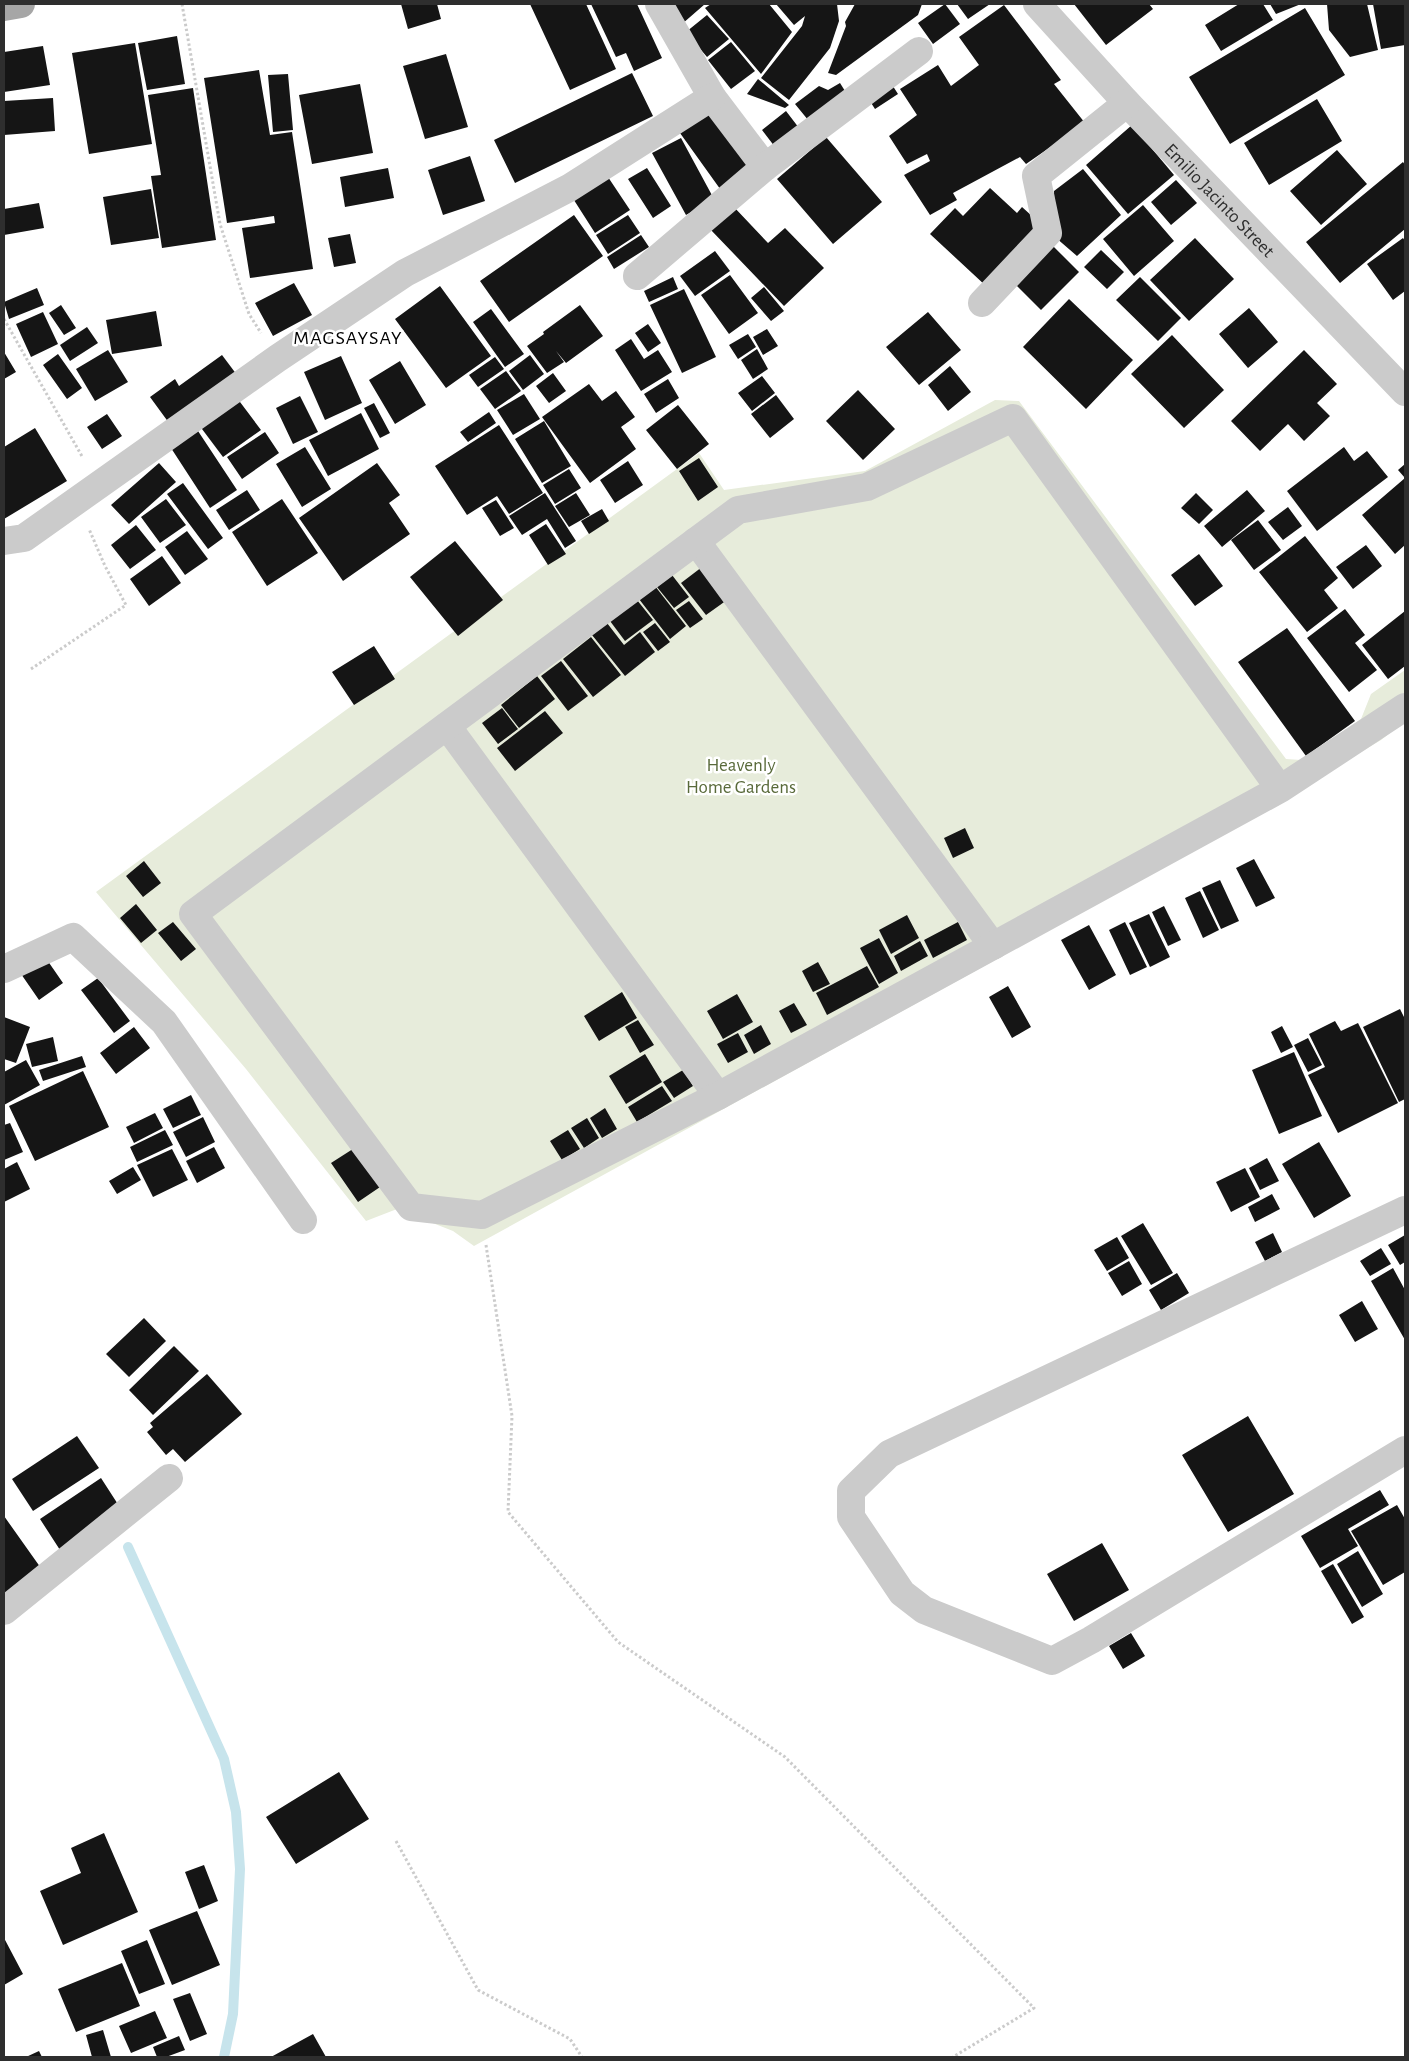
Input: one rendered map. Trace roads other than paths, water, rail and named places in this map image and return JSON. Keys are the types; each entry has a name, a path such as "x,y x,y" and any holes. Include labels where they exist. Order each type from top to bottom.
{"main road":[{"path":"4,7 21,4"}],"street":[{"path":"659,4 712,97 765,167"},
{"name":"Emilio Jacinto Street","path":"1036,4 1127,103 1405,392"},
{"path":"637,276 765,167 919,51"},
{"path":"4,541 24,538 278,358 405,273 569,188 712,97"},
{"path":"982,303 1048,233 1036,176 1127,103"},
{"path":"1280,789 1013,418 867,487 738,510 193,914 412,1207 482,1215 718,1096 1280,789 1405,706"},
{"path":"696,541 993,946"},
{"path":"447,726 718,1096"},
{"path":"4,968 73,937 164,1022 303,1220"},
{"path":"1405,1210 889,1454 851,1491 851,1517 902,1593 924,1610 1052,1661 1092,1640 1405,1450"},
{"path":"4,1611 169,1478"}],"waterway":[{"path":"128,1547 224,1759 236,1812 240,1869 233,2014 224,2057"}],"district":[{"name":"MAGSAYSAY","path":"348,337"}],"park label":[{"name":"Heavenly Home Gardens","path":"741,775"}]}
